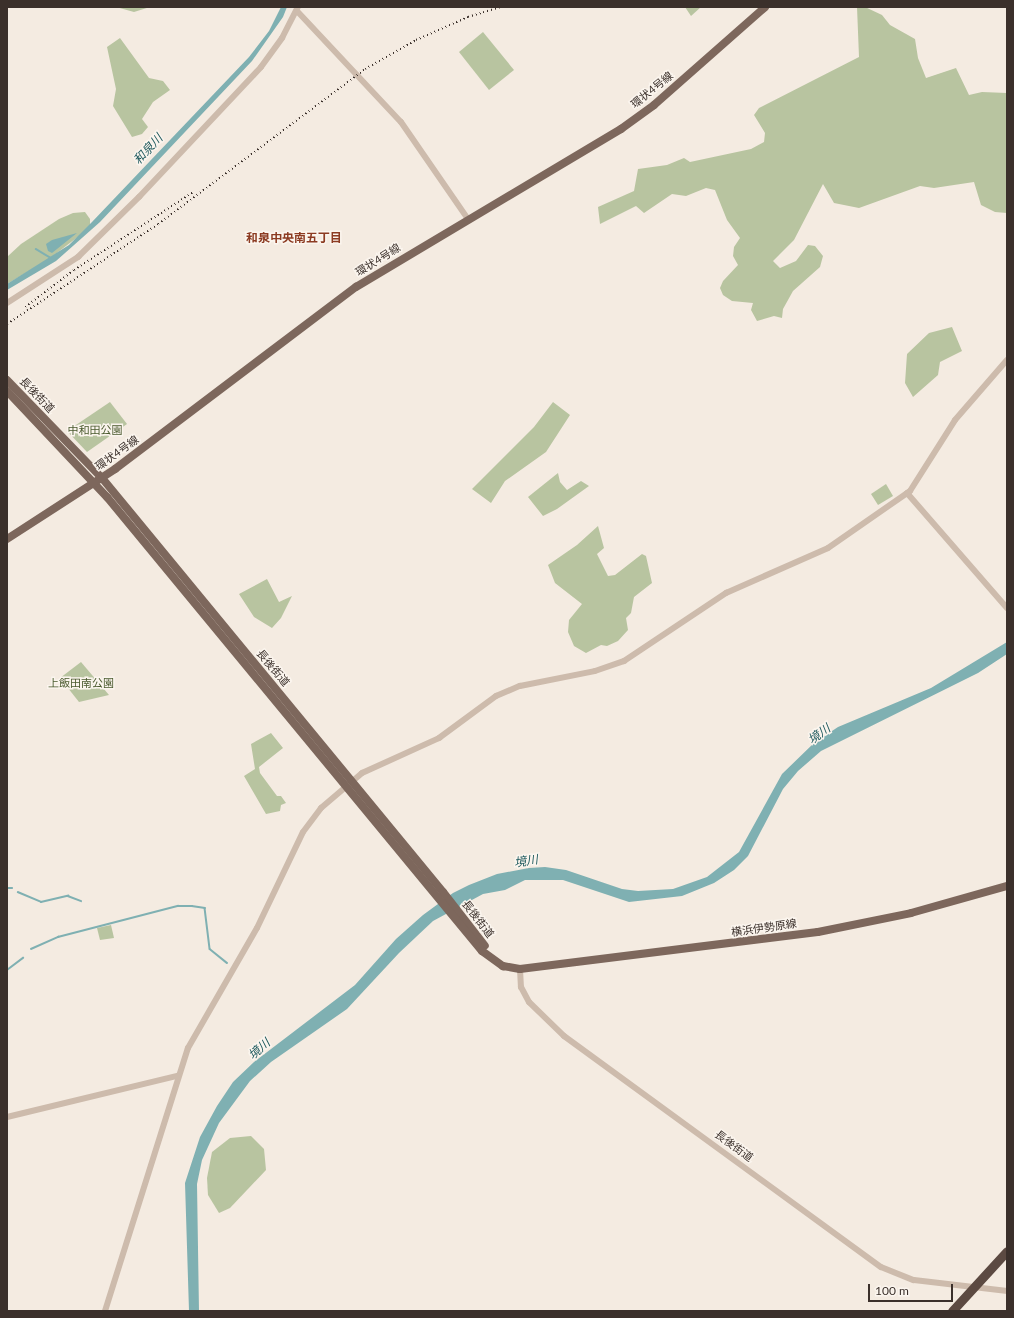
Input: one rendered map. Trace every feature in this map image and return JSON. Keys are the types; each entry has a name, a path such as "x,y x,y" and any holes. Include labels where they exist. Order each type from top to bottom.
{"highway":[{"path":"952,1311 1007,1251"}],"main road":[{"name":"環状4号線","path":"7,539 98,480 356,287 468,219 573,158 654,105 764,7"},
{"name":"長後街道","path":"7,380 98,480 459,917 490,952 520,969"},
{"name":"長後街道","path":"7,391 98,480"},
{"name":"横浜伊勢原線","path":"520,969 818,932 898,916 1007,886"}],"street":[{"path":"7,303 78,257 139,197 261,67 282,38 297,9 401,122 468,219"},
{"path":"105,1311 190,1042 257,928 303,832 321,808 348,783 439,738 486,703 506,691 595,671 624,660 726,593 828,548 907,493 935,455 955,420 1007,360"},
{"path":"907,493 1007,608"},
{"name":"長後街道","path":"520,969 522,987 529,1002 564,1036 881,1267 914,1280 1007,1291"},
{"path":"7,1117 178,1076"}],"green space":[{"path":"116,7 150,7 134,12"},
{"path":"685,7 701,7 691,16"},
{"path":"857,7 865,7 882,15 890,25 915,39 918,58 926,78 956,68 969,95 982,92 1007,93 1007,213 995,212 981,205 974,182 934,188 920,186 859,208 834,203 823,184 794,240 773,261 780,268 796,261 808,245 815,246 823,256 820,267 793,291 783,309 782,318 774,316 757,321 751,310 753,303 732,301 723,295 720,288 723,281 738,265 733,256 734,247 740,238 727,220 715,190 706,188 686,196 672,194 644,213 636,206 600,224 598,207 634,191 638,169 667,165 684,158 690,162 751,149 764,142 765,133 754,115 759,108 859,57"},
{"path":"483,32 514,70 489,90 459,52"},
{"path":"120,38 149,78 163,81 170,90 153,102 142,119 148,127 142,134 132,137 113,106 116,89 107,47"},
{"path":"85,212 90,219 90,225 79,236 49,259 7,284 7,257 21,244 59,219 73,213"},
{"path":"952,327 962,351 940,362 938,375 913,397 905,383 907,354 929,333"},
{"name":"中和田公園","path":"110,402 127,424 87,452 67,431"},
{"path":"553,402 570,415 546,452 505,481 491,503 472,489 534,427"},
{"path":"558,473 560,482 567,490 581,481 589,486 557,509 543,516 528,497"},
{"path":"886,484 893,496 878,505 871,494"},
{"path":"598,526 604,548 597,554 608,576 615,575 642,554 646,556 652,583 634,597 631,613 626,618 628,630 618,641 607,646 601,645 586,653 574,646 568,632 569,620 582,604 555,583 548,565 577,545"},
{"path":"267,579 279,602 292,596 281,618 272,628 254,617 239,594"},
{"name":"上飯田南公園","path":"81,662 109,695 79,702 60,678"},
{"path":"271,733 283,748 259,767 260,773 277,796 281,796 286,803 281,805 280,811 266,814 244,776 255,769 251,744"},
{"path":"111,925 114,938 100,940 97,928"},
{"path":"251,1136 264,1149 266,1170 230,1208 219,1213 208,1195 207,1178 212,1152 230,1138"}],"water":[{"path":"281,7 287,7 283,17 252,61 100,222 56,261 7,290 7,284 69,245 92,222 249,57 269,31"},
{"path":"77,233 52,253 48,251 46,244 52,240"},
{"path":"1007,642 1007,654 978,673 821,751 798,771 783,789 748,856 734,870 714,883 682,896 629,902 563,880 525,880 505,890 483,894 433,921 399,953 347,1009 271,1062 250,1081 219,1123 202,1160 197,1184 199,1311 189,1311 185,1183 200,1137 217,1106 233,1082 254,1062 355,985 396,939 423,915 453,893 469,885 497,874 529,868 545,867 566,870 622,889 638,891 673,889 707,877 739,852 782,774 814,743 838,727 931,688"}],"waterway":[{"path":"36,249 51,258"},
{"path":"7,888 12,888"},
{"path":"18,892 41,902 68,896 81,901"},
{"path":"31,949 58,937 178,906 192,906 205,908 210,949 227,963"},
{"path":"7,970 23,958"}],"railway":[{"path":"7,324 158,224 365,69 416,40 468,17 501,7"},
{"path":"25,307 74,270 193,192"}],"district":[{"name":"和泉中央南五丁目","path":"294,238"}],"water label":[{"name":"和泉川","path":"148,149"},
{"name":"境川","path":"819,734"},
{"name":"境川","path":"526,861"},
{"name":"境川","path":"259,1049"}]}
